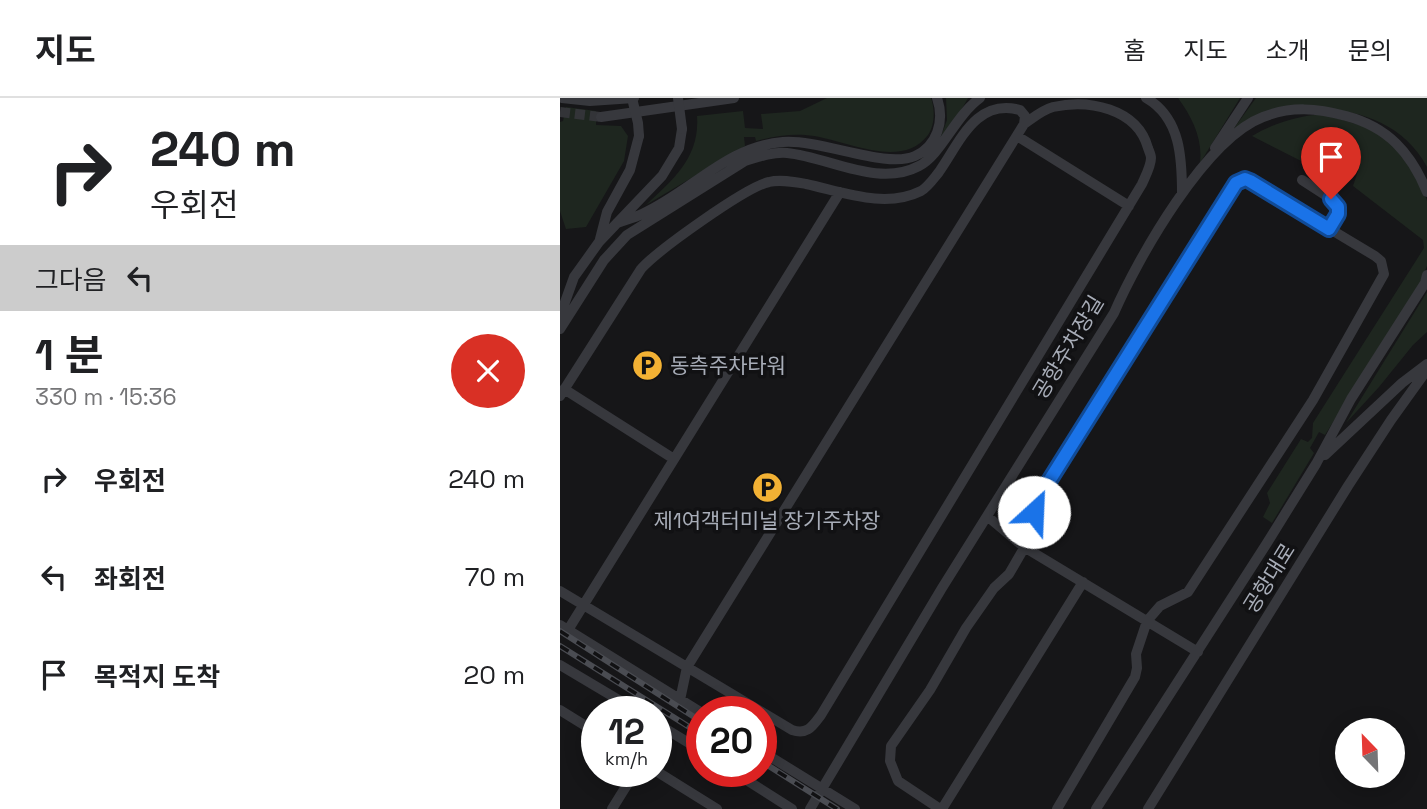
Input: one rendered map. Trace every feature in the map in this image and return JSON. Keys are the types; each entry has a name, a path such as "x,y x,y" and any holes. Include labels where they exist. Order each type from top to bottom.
{"street":[{"path":"562,98 590,101 633,98 639,136 629,170 607,212 599,242"},
{"path":"560,289 574,277 599,242 662,176 679,148 682,116 678,98"},
{"path":"601,117 734,98"},
{"path":"617,223 643,214 716,167 751,148 766,144 810,142 889,160 908,159 926,149 937,135 941,117 937,98"},
{"path":"560,329 604,260 627,235 745,161 763,155 786,153 891,175 922,164 932,155 961,114 980,98"},
{"path":"1146,98 1163,112 1178,141 1182,166 1182,194"},
{"path":"1209,158 1248,98"},
{"path":"560,591 792,730 807,732 814,725 1129,206 1142,184 1151,159 1146,139 1135,123 1122,114 1097,106 1065,105 1049,108 1024,124"},
{"path":"674,459 562,393 641,269 653,256 742,195 768,182 794,182 881,200 914,194 923,190 937,175 980,116 996,107 1020,110 1025,116 1024,124 687,667 680,700"},
{"name":"공항주차장길","path":"810,809 987,516 1114,313 1131,275 1182,194 1209,158 1235,135 1261,118 1296,108 1317,109 1359,119 1379,129 1405,151 1427,192"},
{"path":"1017,136 1129,206"},
{"path":"1057,809 1135,677 1136,654 1147,621 1160,606 1188,592 1313,400 1384,274 1381,261 1376,256 1250,181 1245,179 1236,183 1046,486 1022,530 1031,536 1009,574 994,588 966,628 930,690 891,746 890,761 898,781 941,809 1083,582"},
{"path":"1302,180 1331,199 1338,207 1338,214 1329,229"},
{"path":"686,704 564,627 584,605 840,192"},
{"path":"1096,809 1316,464 1351,399 1425,283 1427,275"},
{"path":"560,316 574,277"},
{"path":"1316,464 1350,429 1427,364"},
{"name":"공항대로","path":"1148,809 1348,486 1427,370"},
{"path":"987,516 1024,547 1198,652"},
{"path":"560,665 612,696"},
{"path":"560,710 581,723"},
{"path":"777,761 855,809"},
{"path":"672,781 717,809"},
{"path":"612,809 626,787"},
{"path":"757,787 792,809"}],"shaded area":[{"path":"827,98 931,98 934,112 932,127 916,146 887,152 805,135 756,141 755,137 744,137 745,146 646,205 675,176 690,155 697,131 697,116 743,111 745,128 763,129 761,114 800,111"},
{"path":"946,98 968,98 949,132 940,139 947,120"},
{"path":"1178,98 1240,98 1200,163 1200,145 1195,129"},
{"path":"1256,98 1427,98 1427,167 1411,144 1390,128 1366,117 1339,111 1284,113 1257,120 1232,131"},
{"path":"566,107 596,111 596,125 621,126 628,136 624,161 586,227 566,229 560,211 560,122 563,121"},
{"path":"1323,114 1372,129 1396,146 1423,188 1427,201 1427,266 1420,283 1325,435 1319,432 1310,448 1314,453 1272,523 1263,517 1270,503 1267,493 1301,439 1308,442 1312,438 1313,423 1424,248 1423,240 1353,186 1358,171 1348,164 1338,173 1311,155 1305,163 1252,136 1286,121"},
{"path":"1427,292 1427,332 1346,423"}],"tunnel":[{"path":"560,112 601,117"}],"railway":[{"path":"560,631 686,712"},
{"path":"560,646 686,725"},
{"path":"777,771 837,809"}],"place":[{"name":"동측주차타워","path":"647,365"},
{"name":"제1여객터미널 장기주차장","path":"767,488"}],"route":[{"path":"1034,512 1046,486 1236,183 1245,179 1250,181 1329,229 1338,214 1336,202 1331,199"}]}
